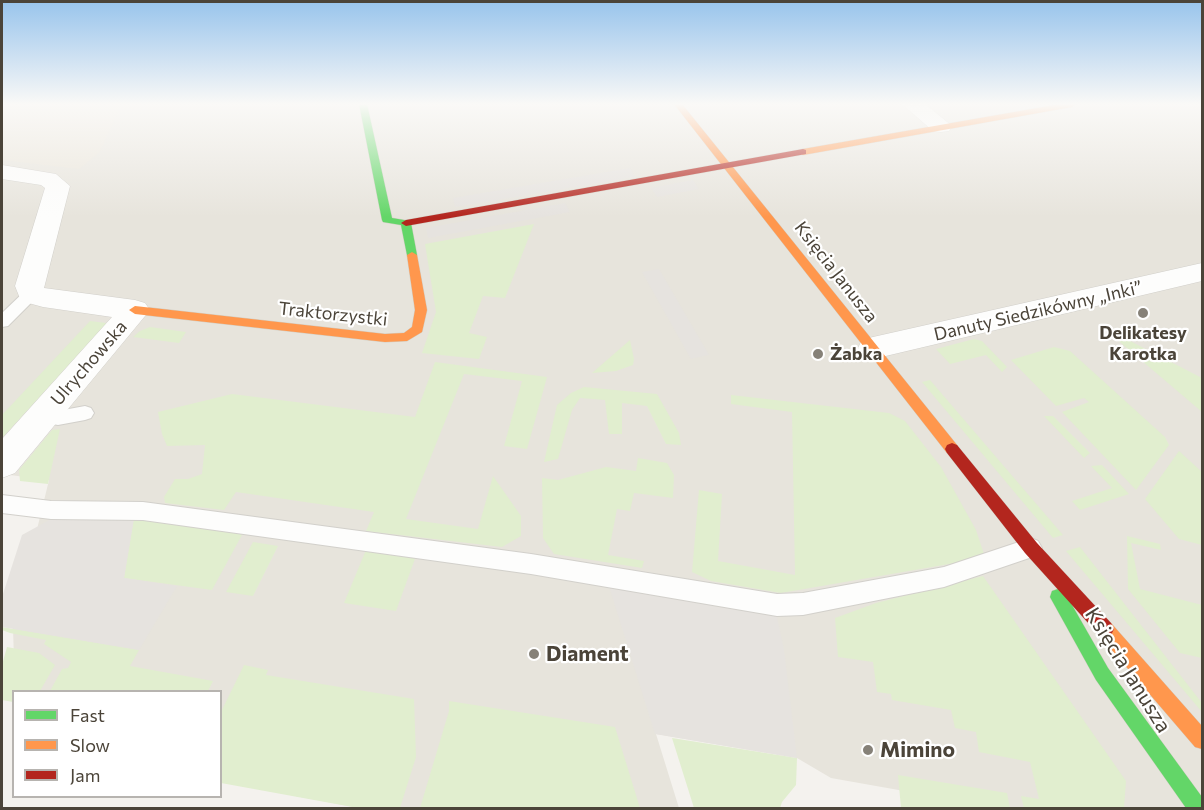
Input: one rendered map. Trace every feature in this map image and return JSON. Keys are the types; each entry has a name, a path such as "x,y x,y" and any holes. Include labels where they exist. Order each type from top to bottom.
{"street":[{"path":"371,142 387,220 406,223 855,142"},
{"name":"Księcia Janusza","path":"710,142 1031,548 1203,740"},
{"path":"2,172 48,179 58,186 29,286 31,294"},
{"name":"Traktorzystki","path":"135,310 361,335 407,337 418,329 421,310 406,223"},
{"name":"Danuty Siedzikówny „Inki”","path":"873,348 1203,272"},
{"name":"Ulrychowska","path":"31,294 43,298 135,310"},
{"name":"Ulrychowska","path":"2,463 135,310"},
{"name":"Księcia Janusza","path":"1031,548 1102,674 1198,808"}],"lane":[{"path":"2,322 31,294"},
{"path":"42,416 58,418 85,413"},
{"path":"2,504 51,510 142,511 531,564 777,605 803,604 944,577 1031,548"}],"shaded area":[{"path":"2,142 1202,142 1202,808 1000,808 831,778 797,758 656,734 679,808 359,808 222,782 222,690 15,690 13,628 49,480 2,474"},
{"path":"2,142 104,142 99,153 79,169 2,160"},
{"path":"630,168 635,177 455,207 453,198"},
{"path":"693,180 699,189 657,197 651,188"},
{"path":"565,203 570,212 428,238 426,228"},
{"path":"659,269 709,355 691,359 642,272"},
{"path":"53,518 134,518 124,578 177,586 139,650 2,627 2,597 22,535"},
{"path":"609,586 756,609 777,617 784,650 797,758 655,734"}],"green space":[{"path":"534,224 505,298 483,296 469,333 487,337 479,359 422,353 436,312 425,244"},
{"path":"90,321 106,323 106,325 2,438 2,415"},
{"path":"1101,326 1202,378 1202,412"},
{"path":"150,327 186,332 179,343 133,337"},
{"path":"974,339 982,341 1007,367 1002,372 986,355 950,364 936,349"},
{"path":"630,340 633,365 616,371 592,373"},
{"path":"1054,347 1070,351 1165,437 1169,445 1136,490 1062,412 1089,402 1084,398 1056,406 1011,360"},
{"path":"435,362 547,377 527,449 504,446 522,381 464,374 406,519 478,529 493,476 521,516 521,536 502,547 366,531 374,512 236,492 224,510 165,503 164,497 175,479 188,479 202,474 205,445 167,446 158,412 232,394 415,417"},
{"path":"930,380 1063,535 1053,538 922,382"},
{"path":"584,387 657,394 679,433 681,445 666,444 647,406 622,403 622,434 609,434 605,400 580,398 572,410 558,459 544,462 557,405 571,393"},
{"path":"731,395 889,413 905,421 941,467 976,530 984,554 961,562 781,593 711,581 692,572 699,490 722,494 718,561 795,575 792,412 731,404"},
{"path":"1044,416 1053,416 1090,453 1084,458"},
{"path":"60,429 48,484 20,481 19,470 52,430"},
{"path":"1179,451 1202,472 1202,545 1179,539 1145,499"},
{"path":"638,458 667,463 674,475 673,498 634,493 630,511 617,509 608,555 644,561 642,568 554,554 543,538 542,478 558,480 606,467 636,471"},
{"path":"1102,465 1129,494 1080,510 1072,501 1112,488 1091,466"},
{"path":"134,518 243,533 212,590 124,578"},
{"path":"1127,536 1160,544 1161,550 1131,543 1140,589 1202,605 1202,658 1180,653 1128,589"},
{"path":"253,542 278,546 253,596 226,592"},
{"path":"1080,547 1202,703 1202,712 1066,551"},
{"path":"366,550 416,556 396,611 344,603"},
{"path":"983,576 1126,781 1124,808 1024,808 1021,796 1039,799 1030,762 979,752 976,732 955,728 951,710 892,700 891,694 877,692 873,662 838,657 835,618 876,603"},
{"path":"2,627 139,650 130,666 213,681 208,690 51,690 62,669 68,668 71,662 44,644 46,640 2,630"},
{"path":"7,647 39,653 55,665 41,690 12,690 12,702 2,700 2,665"},
{"path":"244,665 268,670 266,675 414,699 416,757 400,808 358,808 222,783 222,710"},
{"path":"449,701 615,727 640,808 420,808 449,711"},
{"path":"672,738 797,758 796,785 780,808 694,808"},
{"path":"898,775 1007,793 1010,808 901,808"}],"traffic: fast":[{"path":"371,142 387,220 406,223 412,255"},
{"path":"1058,597 1102,674 1198,808"}],"traffic: slow":[{"path":"708,142 952,449"},
{"path":"803,152 860,142"},
{"path":"135,310 385,338 407,337 418,329 421,310 412,255"},
{"path":"1105,629 1202,740"}],"traffic: jam":[{"path":"406,223 803,152"},
{"path":"952,449 1031,548 1105,629"}],"place":[{"name":"Delikatesy Karotka","path":"1143,313"},
{"name":"Żabka","path":"818,354"},
{"name":"Diament","path":"534,654"},
{"name":"Mimino","path":"868,750"}]}
